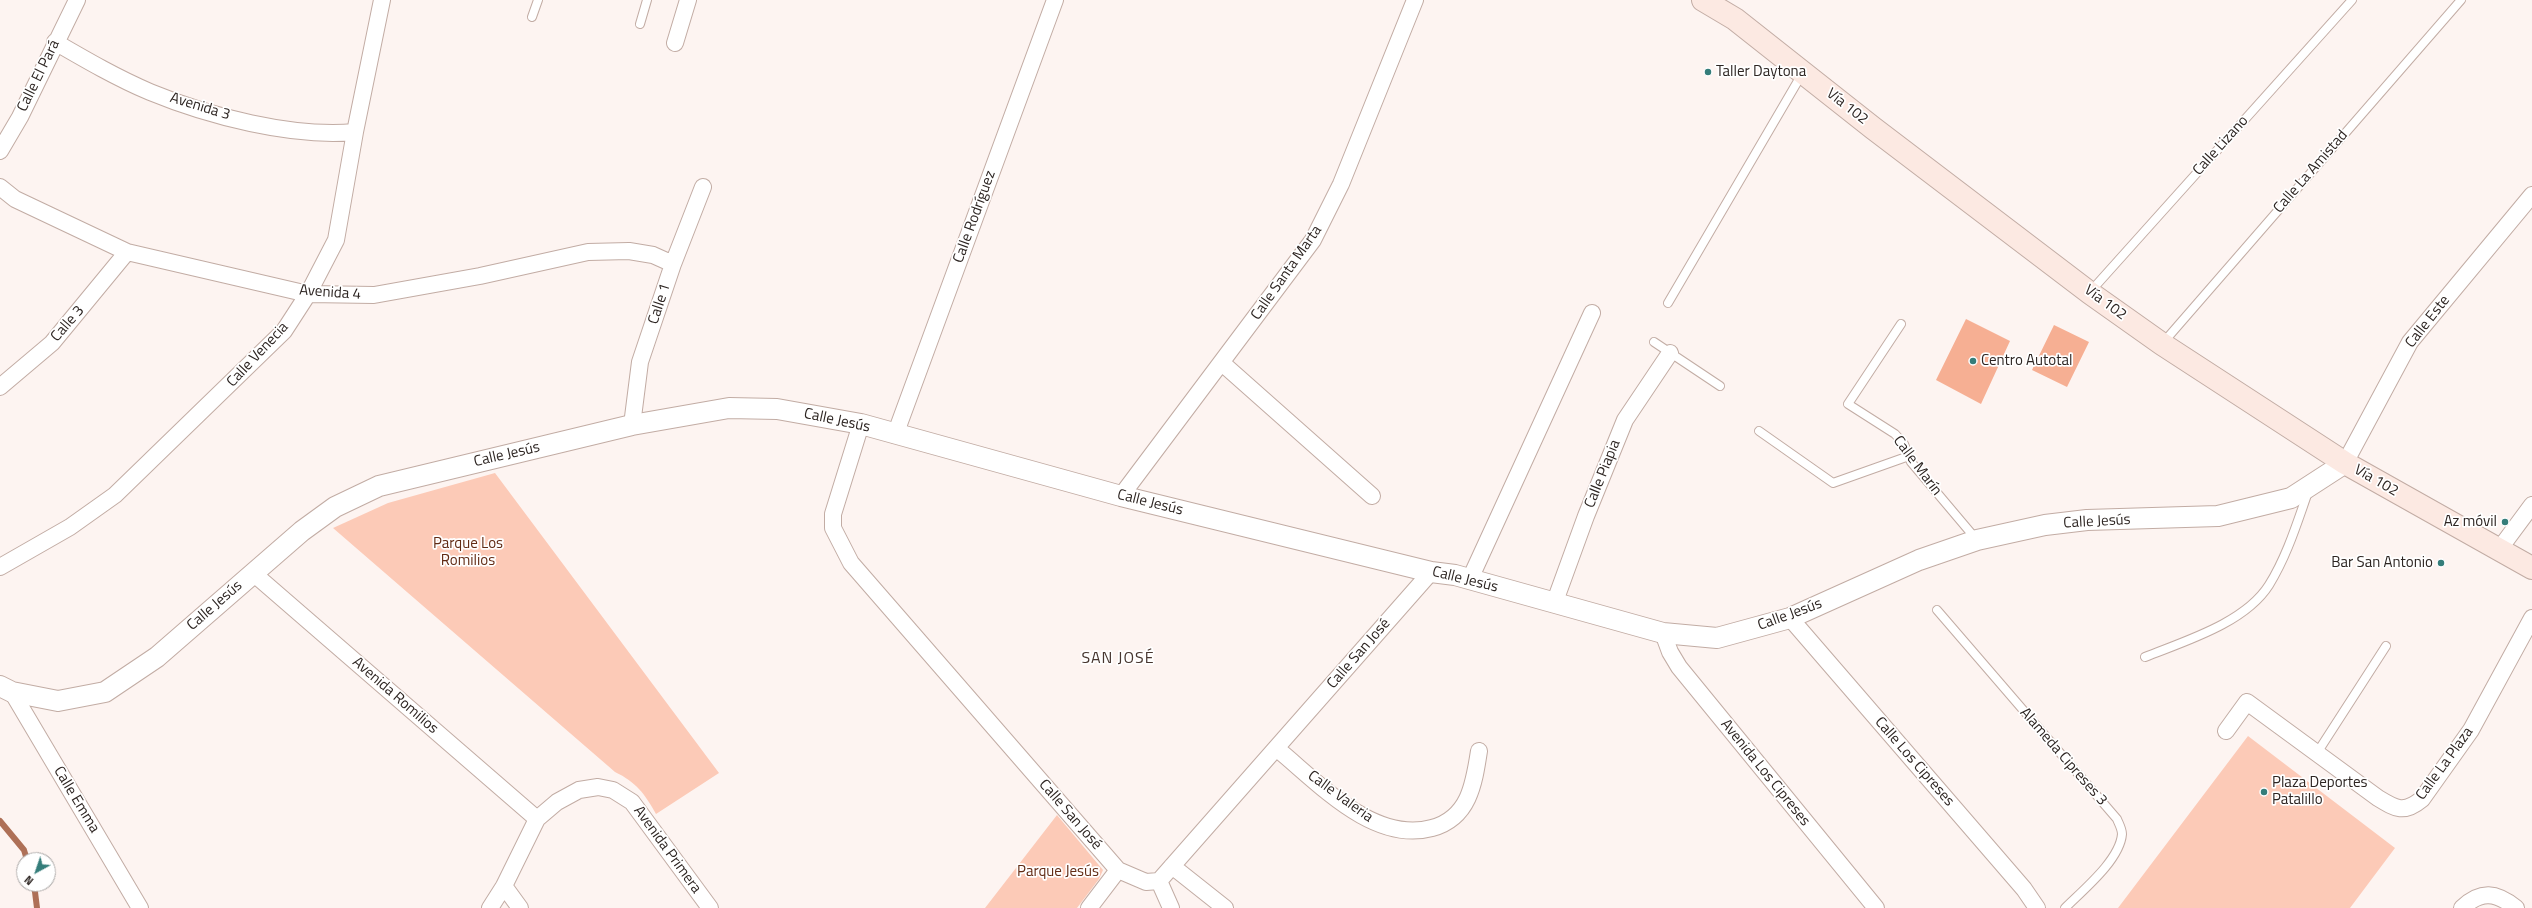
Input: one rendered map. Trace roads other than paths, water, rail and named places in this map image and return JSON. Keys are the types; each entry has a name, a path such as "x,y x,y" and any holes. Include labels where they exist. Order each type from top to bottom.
{"main road":[{"name":"Vía 102","path":"1703,0 1735,19 2090,292 2162,344 2345,463 2498,551 2532,568"}],"street":[{"name":"Calle El Pará","path":"0,151 20,117 55,42 77,0"},
{"name":"Calle Venecia","path":"0,567 70,526 115,495 284,331 308,294 336,240 355,132 382,0"},
{"path":"675,43 688,0"},
{"name":"Calle Rodríguez","path":"895,435 1055,0"},
{"name":"Calle Santa Marta","path":"1121,496 1313,240 1342,184 1415,0"},
{"name":"Avenida 3","path":"55,42 119,78 151,92 195,107 247,121 302,132 328,134 355,132"},
{"name":"Avenida 4","path":"0,187 15,199 127,252 308,294 374,295 480,276 588,252 629,251 652,255 673,264"},
{"name":"Calle 1","path":"632,425 640,362 673,264 703,187"},
{"name":"Calle Este","path":"2345,463 2410,342 2532,195"},
{"name":"Calle 3","path":"0,387 52,343 127,252"},
{"path":"1470,579 1592,313"},
{"name":"Calle Piapia","path":"1554,604 1586,516 1624,420 1670,353"},
{"path":"1222,363 1372,496"},
{"name":"Calle Jesús","path":"6,689 58,701 105,692 157,657 253,573 335,507 379,486 632,425 729,408 777,409 860,424 895,435 1121,496 1431,572 1470,579 1554,604 1663,633 1717,638 1790,618 1919,560 1977,540 2046,525 2087,520 2218,516 2291,498 2345,463"},
{"name":"Calle San José","path":"860,424 833,514 833,528 851,563 1118,870 1146,882 1159,880 1172,866 1431,572"},
{"path":"2498,551 2532,505"},
{"name":"Avenida Romilios","path":"253,573 537,819"},
{"name":"Calle Los Cipreses","path":"1790,618 2024,889 2037,908"},
{"name":"Calle La Plaza","path":"2226,731 2247,702 2391,806 2402,809 2412,808 2422,799 2471,730 2532,618"},
{"name":"Avenida Los Cipreses","path":"1663,633 1670,652 1679,667 1870,906"},
{"name":"Calle Emma","path":"6,689 140,908"},
{"name":"Calle Valeria","path":"1276,748 1352,810 1375,824 1399,831 1424,831 1443,826 1457,816 1468,801 1475,778 1479,751"},
{"name":"Avenida Primera","path":"537,819 557,802 579,790 598,787 614,790 632,802 710,908"},
{"path":"490,908 504,886 537,819"},
{"path":"1172,866 1225,908"},
{"path":"1089,908 1118,870"},
{"path":"1159,880 1171,908"},
{"path":"504,886 520,908"},
{"path":"2462,908 2471,899 2483,895 2495,896 2516,908"}],"lane":[{"path":"532,17 538,0"},
{"path":"640,24 647,0"},
{"name":"Calle Lizano","path":"2090,292 2352,0"},
{"name":"Calle La Amistad","path":"2162,344 2461,0"},
{"path":"1668,303 1803,72"},
{"name":"Calle Marín","path":"1901,324 1848,404 1895,434 1904,444 1911,462 1977,540"},
{"path":"1654,342 1720,386"},
{"path":"1759,431 1833,483 1909,456"},
{"path":"2145,657 2206,633 2247,609 2269,586 2289,546 2310,486"},
{"name":"Alameda Cipreses 3","path":"1937,610 2117,819 2122,832 2120,845 2112,859 2065,908"},
{"path":"2317,753 2386,646"}],"waterway":[{"path":"0,821 25,852"},
{"path":"35,892 37,908"}],"place":[{"name":"Taller Daytona","path":"1708,72"},
{"name":"Centro Autotal","path":"1973,361"},
{"name":"Az móvil","path":"2505,522"},
{"name":"Bar San Antonio","path":"2441,563"},
{"name":"Plaza Deportes Patalillo","path":"2264,792"}],"district":[{"name":"SAN JOSÉ","path":"1118,659"}],"park label":[{"name":"Parque Los Romilios","path":"468,552"},
{"name":"Parque Jesús","path":"1058,872"}]}
